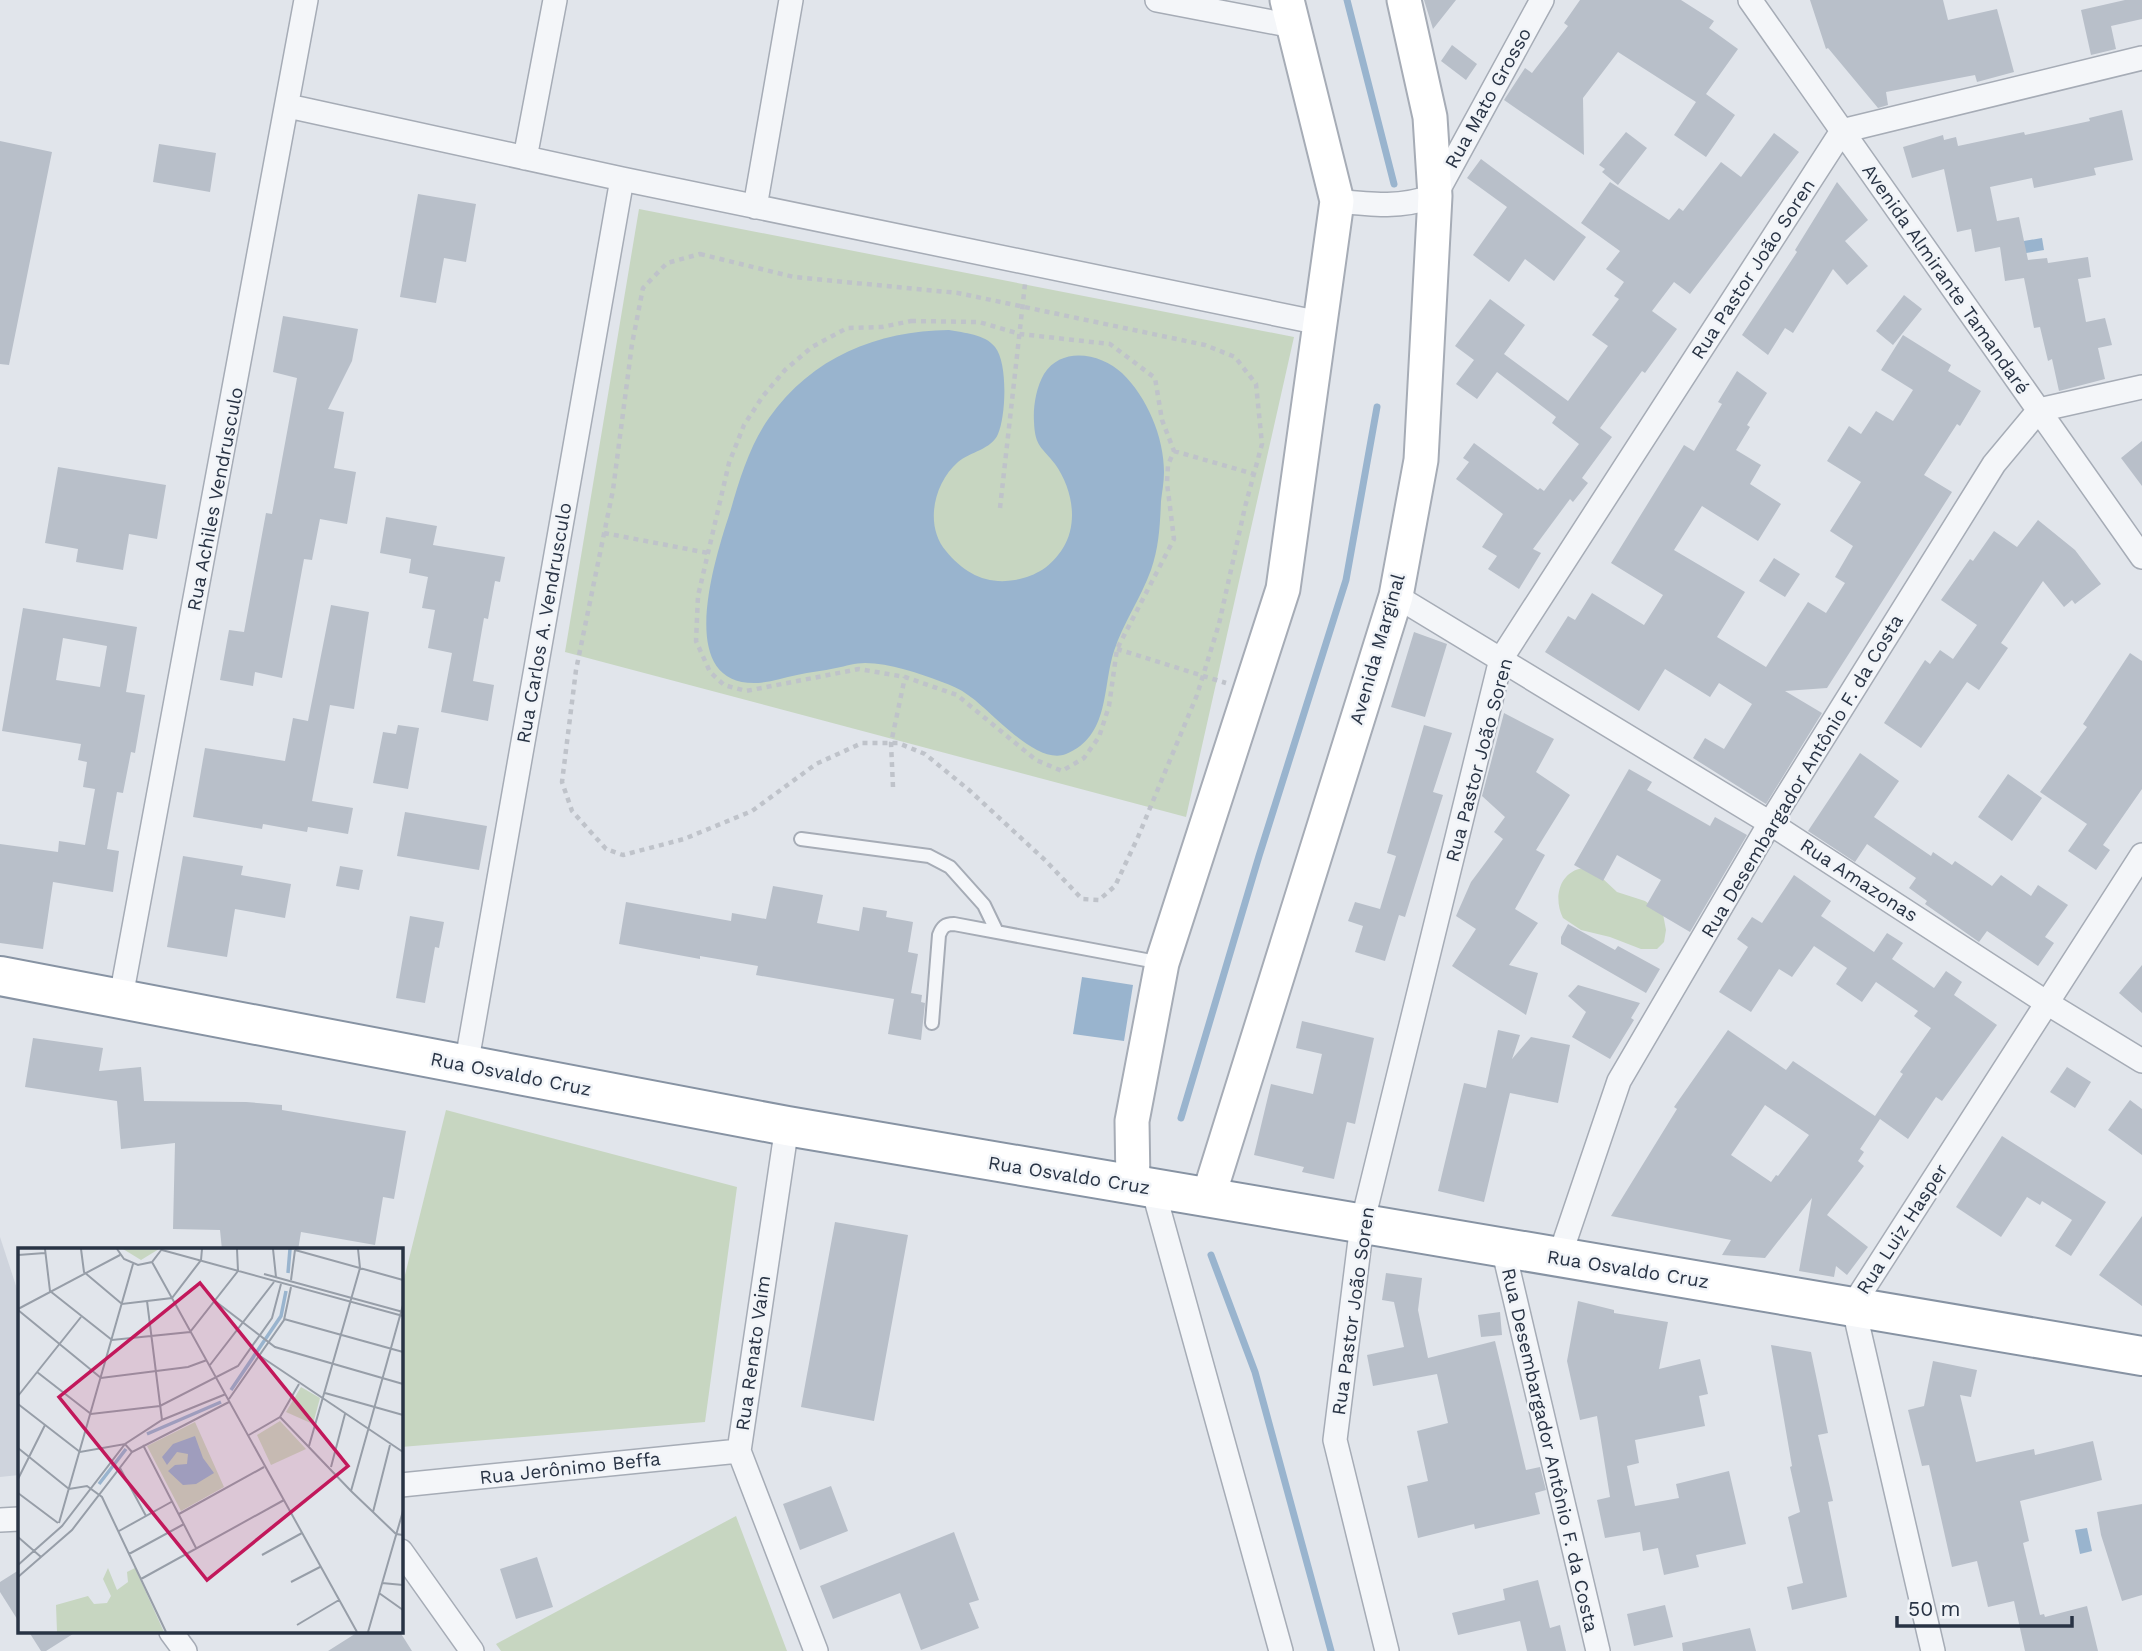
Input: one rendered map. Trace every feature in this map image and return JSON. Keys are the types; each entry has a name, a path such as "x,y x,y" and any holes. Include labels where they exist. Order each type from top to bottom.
{"highway":[{"name":"Rua Osvaldo Cruz","path":"0,975 786,1126 2142,1356"}],"street":[{"name":"Rua Achiles Vendrusculo","path":"121,998 306,0"},
{"path":"525,158 555,0"},
{"path":"755,207 791,0"},
{"path":"1157,0 1290,13 1337,201 1283,589 1162,963 1132,1121 1143,1187 1281,1651"},
{"name":"Avenida Marginal","path":"1208,1198 1395,596 1421,460 1435,196 1430,117 1404,0"},
{"name":"Rua Mato Grosso","path":"1435,196 1542,0"},
{"name":"Avenida Almirante Tamandaré","path":"1750,0 2142,557"},
{"path":"1842,131 2142,58"},
{"path":"288,106 755,207 1320,323"},
{"name":"Rua Pastor João Soren","path":"1387,1651 1335,1440 1362,1224 1501,659 1842,131"},
{"name":"Rua Carlos A. Vendrusculo","path":"466,1066 622,179"},
{"path":"1337,201 1376,205 1410,204 1435,196"},
{"path":"2039,410 2142,387"},
{"name":"Rua Desembargador Antônio F. da Costa","path":"1559,1258 1619,1081 1770,823 1994,464 2039,410"},
{"name":"Rua Amazonas","path":"1395,596 1770,823 2142,1061"},
{"name":"Rua Luiz Hasper","path":"1933,1651 1853,1305 2142,855"},
{"name":"Rua Renato Vaim","path":"786,1126 739,1451 816,1651"},
{"name":"Rua Desembargador Antônio F. da Costa","path":"1503,1248 1598,1651"},
{"name":"Rua Jerônimo Beffa","path":"402,1485 739,1451"},
{"path":"0,1520 18,1519"},
{"path":"402,1552 472,1651"},
{"path":"172,1634 185,1651"}],"lane":[{"path":"802,839 929,856 940,861 950,867 984,905 997,932"},
{"path":"932,1023 939,935 947,924 1162,963"}],"path":[{"path":"701,254 793,277 958,293 1023,305 1205,345 1235,357 1256,384 1262,444 1219,624 1202,677 1138,837 1115,886 1100,900 1082,898 969,790 925,754 898,743 862,743 816,764 752,811 684,839 623,855 606,849 572,811 562,782 576,670 613,490 632,344 643,288 667,263 701,254"},
{"path":"1000,508 1028,263"},
{"path":"911,321 979,322 1020,334 1110,344 1155,378 1162,420 1174,451 1168,465 1167,483 1174,539 1117,649 1109,706 1099,737 1084,758 1062,771 1036,760 957,695 905,677 859,669 746,691 724,685 709,672 696,641 698,596 729,463 744,425 785,370 812,347 846,328 882,327 911,321"},
{"path":"1174,451 1254,474"},
{"path":"604,533 708,553"},
{"path":"1117,649 1202,677 1251,689"},
{"path":"893,787 891,743 905,677"}],"shaded area":[{"path":"0,1237 18,1292 18,1475 0,1477"}],"green space":[{"path":"639,209 1294,337 1186,817 565,652"},
{"path":"1583,868 1601,877 1617,892 1645,901 1663,914 1666,930 1664,942 1657,949 1641,949 1581,930 1563,918 1559,902 1560,887 1568,875"},
{"path":"446,1110 737,1187 705,1422 402,1447 402,1287"},
{"path":"736,1516 787,1651 501,1651 496,1644"}],"water":[{"path":"2042,238 2044,250 2020,254 2018,242"},
{"path":"949,330 974,335 991,343 999,355 1004,377 1004,403 998,434 986,447 958,462 950,471 943,481 935,505 935,529 939,541 960,566 976,576 1004,581 1030,576 1053,560 1068,538 1072,516 1066,484 1038,442 1035,430 1037,391 1041,379 1052,365 1071,356 1082,356 1093,357 1114,366 1139,394 1152,418 1161,445 1164,476 1154,561 1114,651 1097,723 1080,746 1066,754 1054,756 1028,745 962,691 914,672 875,663 861,663 758,683 731,678 715,664 708,641 710,584 717,555 746,462 769,418 805,379 848,352 897,336"},
{"path":"1082,977 1133,985 1124,1041 1073,1034"},
{"path":"2087,1528 2092,1551 2080,1554 2075,1530"}],"building":[{"path":"1424,0 1456,0 1433,29"},
{"path":"1580,0 1681,0 1714,21 1709,28 1738,49 1706,94 1735,115 1706,157 1674,135 1696,102 1618,52 1583,98 1584,155 1504,100 1525,68 1532,73 1568,26 1564,23"},
{"path":"1810,0 1943,0 1948,20 1997,9 2014,72 1977,82 1975,75 1886,92 1888,105 1878,108 1828,48 1826,49"},
{"path":"2125,0 2142,0 2142,19 2111,26 2116,49 2091,55 2081,10"},
{"path":"1452,45 1477,64 1466,80 1441,61"},
{"path":"2122,110 2133,160 2094,168 2096,175 2034,188 2032,178 1990,187 1997,221 2019,217 2028,260 2047,258 2048,263 2088,257 2091,277 2078,279 2086,322 2105,318 2112,345 2098,348 2105,379 2059,391 2052,359 2048,361 2040,327 2034,328 2024,278 2005,281 2000,247 1975,252 1971,229 1957,232 1944,169 1912,178 1903,147 1943,135 1944,140 1956,137 1958,146 2024,132 2025,135 2090,121 2089,118"},
{"path":"1626,132 1647,148 1618,185 1602,172 1605,169 1599,165"},
{"path":"1774,133 1799,152 1690,294 1674,282 1652,311 1677,329 1600,428 1612,437 1582,478 1588,483 1573,502 1570,499 1533,549 1541,553 1519,589 1488,569 1497,556 1482,547 1503,514 1456,479 1469,462 1463,458 1474,443 1538,490 1540,488 1544,491 1579,444 1552,423 1556,417 1497,372 1477,399 1456,384 1474,360 1455,346 1490,299 1525,325 1504,354 1568,401 1608,346 1592,335 1619,299 1614,296 1624,282 1606,269 1620,251 1581,223 1610,182 1669,220 1679,208 1683,211 1721,162 1741,177"},
{"path":"0,141 52,152 9,365 0,364"},
{"path":"159,144 216,153 210,192 153,182"},
{"path":"1481,159 1586,237 1554,281 1525,259 1509,282 1473,255 1507,207 1467,178"},
{"path":"1837,182 1868,220 1845,241 1868,266 1847,285 1833,269 1793,333 1785,328 1768,355 1742,335 1797,252 1795,250"},
{"path":"418,194 476,204 466,262 444,258 436,303 400,297"},
{"path":"1904,295 1922,309 1893,345 1876,331"},
{"path":"283,316 358,329 352,361 328,409 344,412 334,468 356,472 347,524 320,519 312,560 304,559 282,678 255,672 253,686 220,680 229,630 244,632 266,513 272,514 297,378 273,372"},
{"path":"1903,335 1951,365 1948,371 1981,391 1960,426 1957,424 1924,475 1952,492 1827,688 1785,691 1822,713 1766,804 1693,758 1705,738 1724,749 1752,704 1719,683 1710,697 1665,669 1639,711 1545,652 1568,616 1575,620 1592,593 1644,625 1663,595 1611,563 1684,445 1694,451 1722,404 1718,402 1737,371 1767,393 1747,425 1750,427 1736,450 1761,465 1750,484 1781,504 1758,541 1702,506 1674,550 1745,592 1717,637 1766,667 1808,602 1826,613 1845,583 1835,577 1853,546 1830,531 1861,482 1827,461 1849,426 1861,434 1876,411 1893,421 1913,390 1881,370"},
{"path":"2142,441 2142,486 2121,458"},
{"path":"58,467 166,485 157,539 129,534 123,570 76,562 78,549 45,543"},
{"path":"386,517 437,526 433,545 505,557 500,582 495,581 488,619 484,618 473,681 494,685 488,721 441,712 452,653 428,648 435,610 422,608 428,577 409,573 411,559 380,553"},
{"path":"2038,520 2075,550 2101,584 2075,604 2072,600 2064,607 2043,581 2001,643 2008,648 1979,690 1967,682 1921,748 1884,723 1925,660 1930,664 1940,650 1953,659 1977,625 1941,600 1994,531 2017,547"},
{"path":"1774,558 1800,574 1785,597 1759,581"},
{"path":"331,605 369,612 354,709 330,705 312,801 353,808 348,834 308,827 307,832 263,824 262,829 193,817 205,748 285,761 293,718 308,721"},
{"path":"23,608 137,627 126,692 145,695 135,753 131,752 123,793 117,792 107,849 119,851 113,892 53,882 43,949 0,943 0,844 58,852 59,841 85,845 95,789 83,787 87,762 78,760 81,744 2,731","holes":["63,638 107,646 100,687 56,680"]},
{"path":"1414,632 1447,644 1425,717 1391,707"},
{"path":"2130,653 2142,661 2142,789 2103,845 2110,850 2096,870 2068,851 2087,824 2040,792 2087,727 2083,724"},
{"path":"1504,713 1554,739 1536,772 1570,795 1536,850 1545,855 1515,909 1538,923 1509,965 1538,973 1526,1015 1452,966 1476,929 1456,916 1471,882 1503,839 1494,832 1505,817 1482,796"},
{"path":"398,725 419,728 408,789 373,783 383,732 396,734"},
{"path":"1424,725 1452,733 1433,792 1443,795 1405,917 1399,915 1385,961 1355,952 1363,926 1348,921 1355,902 1380,909 1396,856 1387,853"},
{"path":"1860,753 1899,781 1874,817 1931,856 1933,852 1952,865 1955,861 1992,886 2001,875 2031,896 2038,885 2068,905 2045,937 2054,943 2038,966 1987,931 1979,942 1925,904 1927,901 1909,888 1916,878 1867,844 1855,862 1808,831"},
{"path":"1629,769 1652,782 1647,790 1710,826 1715,817 1747,835 1690,932 1646,906 1661,880 1617,855 1603,881 1574,865"},
{"path":"2008,774 2042,798 2012,841 1978,817"},
{"path":"405,812 487,826 479,870 397,856"},
{"path":"183,856 243,866 241,875 291,884 285,918 235,909 227,957 167,947"},
{"path":"340,866 363,870 359,890 336,886"},
{"path":"1794,875 1831,901 1821,916 1874,952 1887,933 1903,943 1892,959 1934,988 1946,971 1962,982 1954,995 1997,1025 1942,1101 1936,1097 1908,1139 1880,1119 1860,1149 1864,1152 1858,1161 1864,1166 1827,1215 1868,1247 1847,1275 1836,1266 1834,1277 1799,1271 1812,1198 1765,1258 1722,1255 1731,1240 1611,1216 1677,1109 1674,1107 1728,1030 1786,1070 1793,1061 1875,1116 1903,1074 1900,1072 1931,1028 1914,1016 1918,1011 1876,982 1862,1002 1836,984 1847,968 1814,946 1792,977 1779,969 1751,1012 1719,992 1748,947 1737,939 1752,917 1762,923","holes":["1765,1105 1809,1135 1771,1182 1731,1155"]},
{"path":"773,886 823,895 817,923 859,931 863,907 887,911 886,917 913,922 908,952 918,954 911,993 922,995 921,1002 925,1003 921,1040 888,1034 894,999 756,975 758,966 700,956 700,959 619,944 626,902 731,921 732,913 766,919"},
{"path":"410,916 444,922 439,948 435,947 425,1003 396,998"},
{"path":"1568,924 1615,950 1618,946 1660,969 1646,993 1561,944 1561,937"},
{"path":"2142,965 2142,1013 2119,993"},
{"path":"1578,985 1640,1003 1631,1018 1634,1020 1610,1059 1572,1037 1586,1012 1568,996"},
{"path":"1302,1021 1374,1038 1355,1124 1347,1122 1334,1179 1302,1172 1304,1167 1254,1155 1271,1084 1313,1094 1322,1054 1296,1048"},
{"path":"1498,1030 1520,1035 1512,1059 1531,1037 1570,1045 1558,1103 1510,1093 1484,1202 1438,1191 1464,1083 1486,1088"},
{"path":"33,1038 103,1048 99,1071 141,1067 144,1101 282,1105 282,1110 406,1131 394,1199 383,1197 375,1245 301,1232 298,1248 222,1248 220,1230 173,1229 175,1143 121,1149 117,1101 25,1087"},
{"path":"2067,1067 2091,1082 2075,1108 2050,1092"},
{"path":"2130,1100 2142,1109 2142,1155 2108,1130"},
{"path":"2002,1136 2106,1202 2071,1256 2055,1246 2072,1220 2042,1201 2040,1205 2027,1197 2001,1237 1956,1207"},
{"path":"2142,1216 2142,1306 2099,1275"},
{"path":"835,1222 908,1235 874,1421 801,1407"},
{"path":"1386,1273 1422,1278 1418,1310 1428,1358 1495,1341 1526,1470 1540,1467 1546,1490 1535,1493 1540,1514 1475,1529 1474,1524 1418,1538 1407,1486 1428,1481 1417,1431 1448,1423 1437,1374 1373,1386 1367,1355 1404,1347 1394,1302 1382,1300"},
{"path":"1578,1301 1614,1310 1614,1313 1668,1322 1659,1369 1700,1359 1708,1394 1699,1396 1705,1426 1635,1440 1639,1463 1627,1466 1635,1506 1679,1498 1676,1484 1729,1471 1746,1544 1696,1555 1699,1567 1664,1575 1658,1548 1643,1551 1640,1532 1605,1538 1597,1500 1610,1497 1597,1416 1580,1420 1567,1361"},
{"path":"1500,1312 1502,1335 1481,1337 1478,1315"},
{"path":"1771,1345 1811,1352 1828,1433 1818,1435 1833,1501 1828,1502 1847,1597 1792,1610 1787,1587 1803,1583 1788,1517 1800,1512 1790,1467 1792,1466"},
{"path":"1933,1361 1977,1370 1971,1397 1960,1395 1976,1462 2034,1449 2035,1455 2093,1441 2102,1480 2020,1501 2029,1541 2023,1543 2040,1615 2044,1614 2045,1617 2087,1606 2098,1651 2025,1651 2014,1601 1988,1607 1977,1561 1952,1567 1929,1465 1922,1466 1908,1410 1924,1406"},
{"path":"831,1486 848,1531 800,1550 783,1504"},
{"path":"2142,1504 2142,1595 2122,1601 2101,1535 2097,1512"},
{"path":"954,1532 979,1600 969,1603 979,1628 921,1650 900,1593 833,1619 820,1586"},
{"path":"537,1557 553,1607 516,1619 500,1569"},
{"path":"18,1571 18,1620 0,1592 0,1582"},
{"path":"1538,1580 1550,1628 1560,1625 1566,1651 1527,1651 1520,1621 1458,1635 1452,1613 1505,1600 1503,1589"},
{"path":"1665,1605 1673,1637 1634,1646 1627,1614"},
{"path":"1750,1628 1756,1651 1683,1651 1682,1643"},
{"path":"30,1634 73,1634 46,1651 41,1651"},
{"path":"355,1634 401,1634 412,1651 328,1651"}],"waterway":[{"path":"1347,0 1394,184"},
{"path":"1181,1118 1259,856 1346,580 1377,407"},
{"path":"1211,1255 1255,1372 1331,1651"}]}
